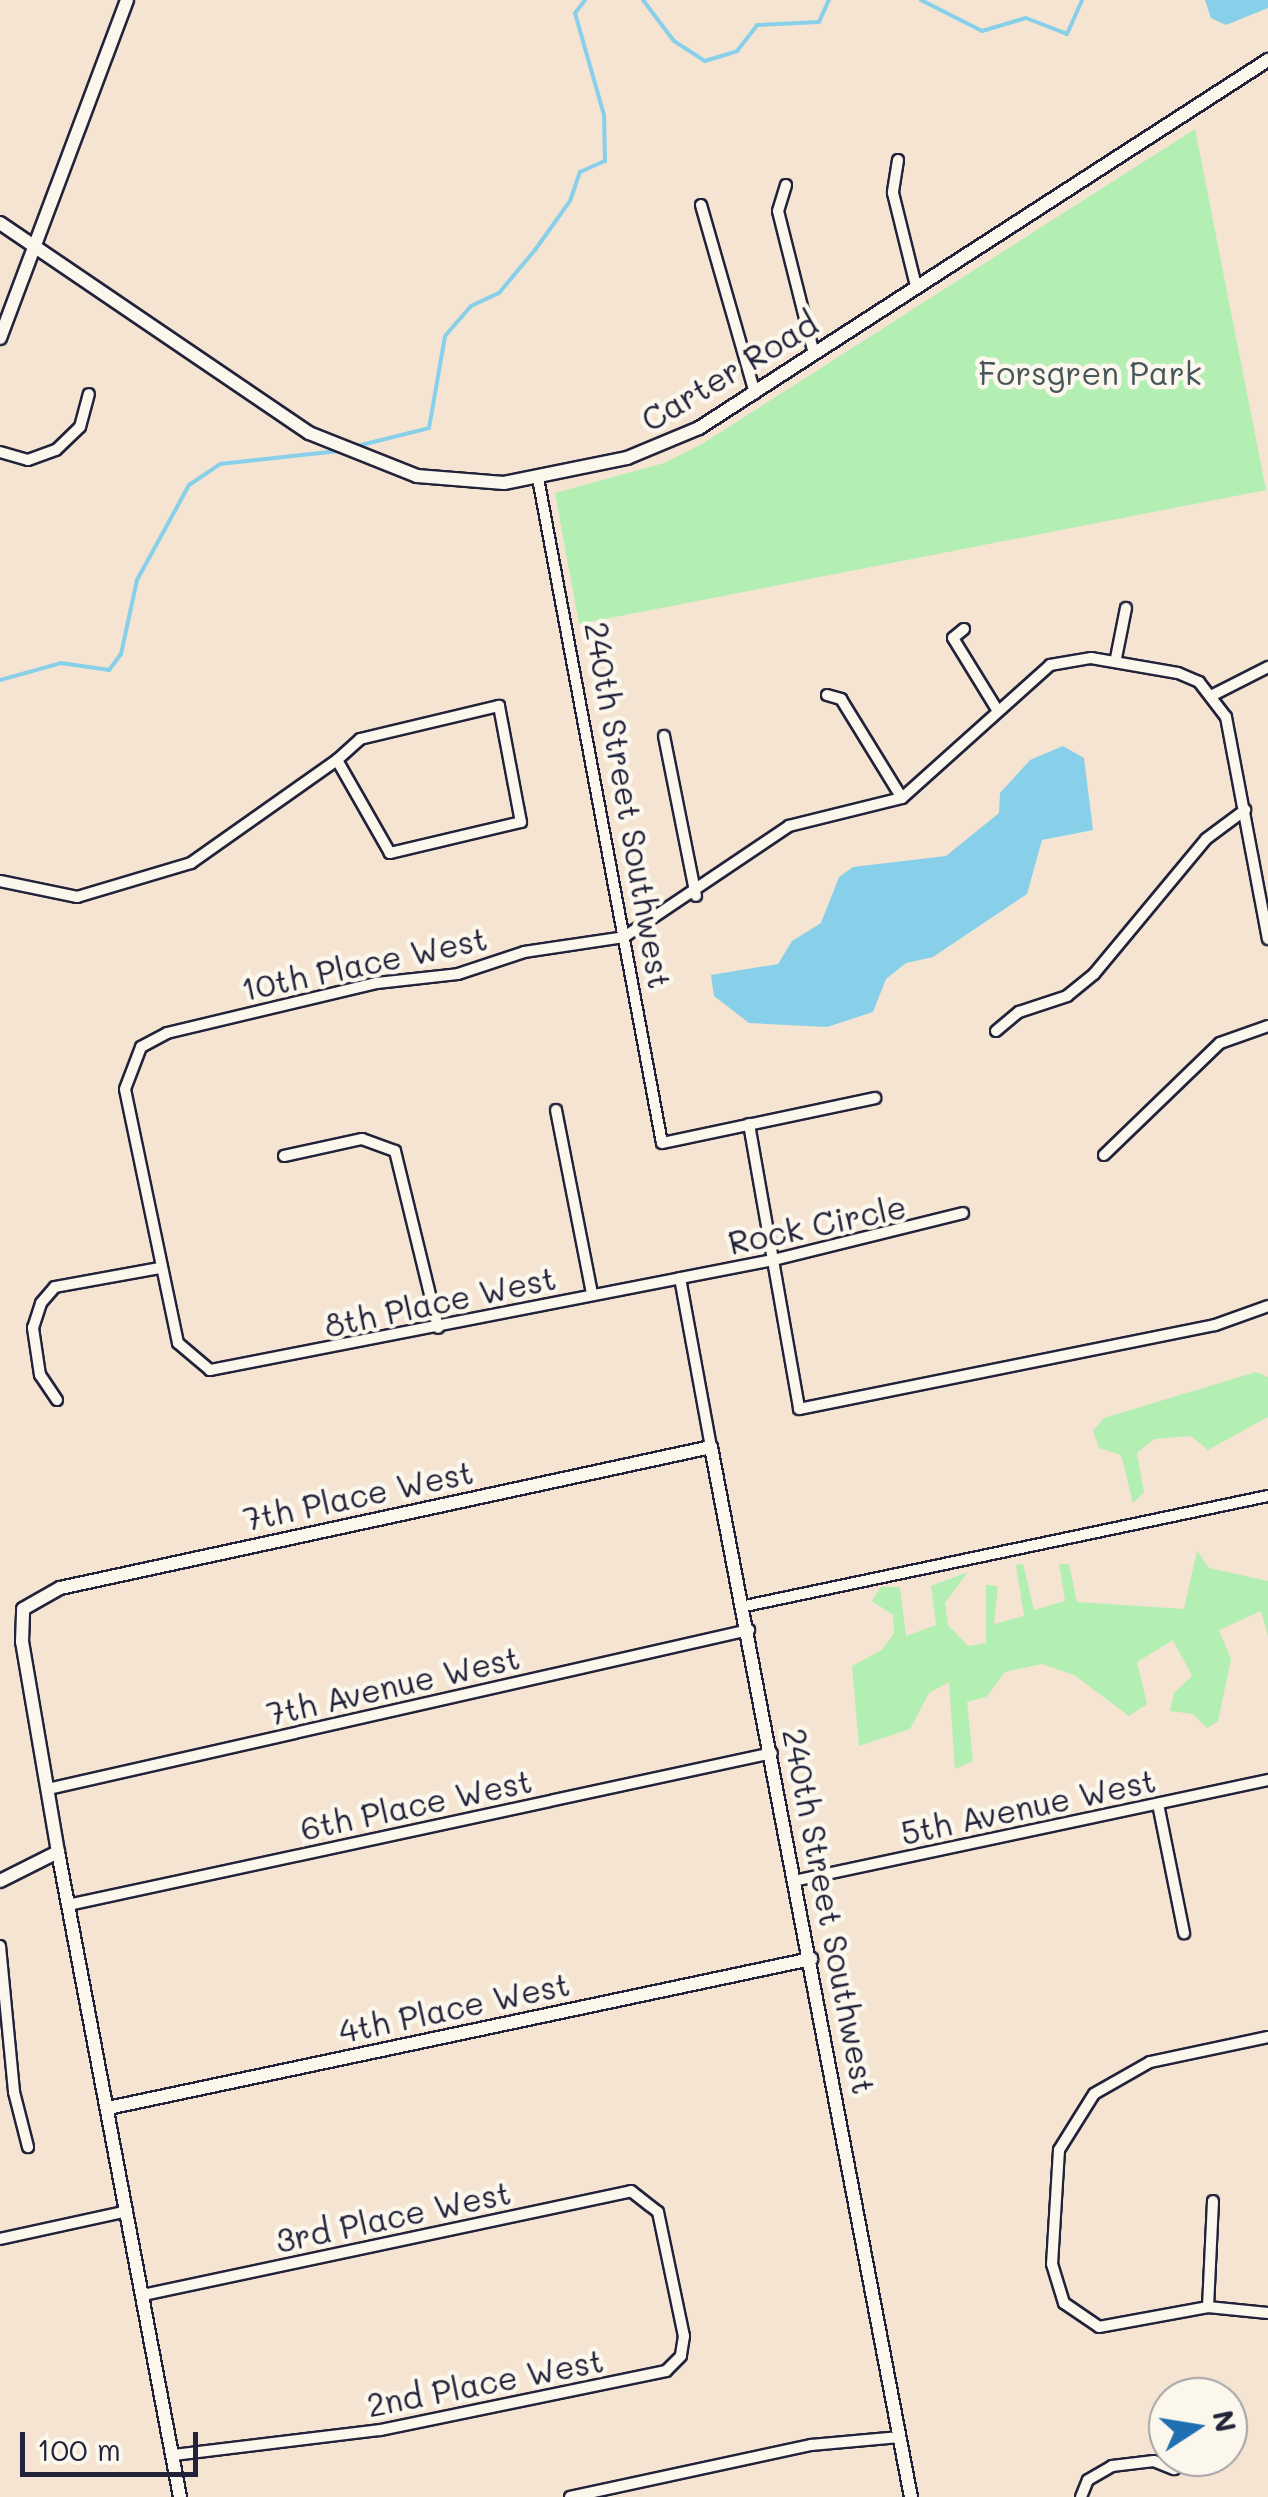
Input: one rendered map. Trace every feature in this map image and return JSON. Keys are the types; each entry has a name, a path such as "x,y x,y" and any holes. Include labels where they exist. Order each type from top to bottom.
{"street":[{"path":"0,338 126,0"},
{"name":"Carter Road","path":"0,223 309,433 370,462 468,483 538,478 662,446 755,393 1042,203 1268,60"},
{"path":"898,160 893,192 916,286"},
{"path":"786,185 778,211 814,354"},
{"path":"701,206 755,393"},
{"path":"0,452 28,460 56,450 80,427 89,394"},
{"name":"240th Street Southwest","path":"538,478 662,1143 749,1124"},
{"path":"1116,658 1126,608"},
{"path":"964,629 952,638 996,708"},
{"path":"624,937 696,896 814,814 902,798 944,768 996,708 1050,666 1116,658 1178,672 1211,696 1226,716 1268,939"},
{"path":"1211,696 1268,667"},
{"path":"827,695 841,699 902,798"},
{"path":"0,881 92,896 204,854 337,760 360,739 499,706 521,822 390,853 337,760"},
{"path":"664,736 696,896"},
{"path":"996,1031 1020,1012 1068,996 1094,974 1206,839 1245,810"},
{"name":"10th Place West","path":"160,1268 127,1111 129,1068 140,1047 167,1033 378,983 458,974 524,952 624,937"},
{"path":"1104,1154 1220,1043 1268,1026"},
{"path":"875,1098 749,1124 799,1410 1215,1324 1268,1306"},
{"path":"556,1110 592,1294"},
{"path":"284,1156 362,1139 395,1152 438,1328"},
{"name":"Rock Circle","path":"680,1278 774,1260 963,1214"},
{"path":"57,1400 40,1375 33,1328 41,1303 55,1287 160,1268"},
{"name":"8th Place West","path":"160,1268 178,1343 210,1370 680,1278"},
{"name":"240th Street Southwest","path":"680,1278 774,1753 911,2497"},
{"name":"7th Place West","path":"48,1789 24,1609 60,1588 711,1448"},
{"path":"745,1606 1268,1496"},
{"name":"7th Avenue West","path":"48,1789 750,1630"},
{"name":"6th Place West","path":"68,1904 774,1753"},
{"name":"5th Avenue West","path":"798,1880 1268,1780"},
{"path":"48,1789 180,2497"},
{"path":"1158,1804 1184,1933"},
{"path":"0,1882 58,1852"},
{"path":"0,1946 14,2092 28,2147"},
{"name":"4th Place West","path":"108,2108 812,1959"},
{"path":"1268,2037 1150,2062 1094,2094 1059,2150 1053,2196 1052,2264 1064,2303 1084,2322 1115,2328 1208,2307 1268,2313"},
{"name":"3rd Place West","path":"143,2295 631,2191 651,2199 684,2336 681,2356"},
{"path":"1208,2307 1213,2200"},
{"path":"0,2239 127,2211"},
{"name":"2nd Place West","path":"172,2455 380,2430 666,2371 681,2356"},
{"path":"570,2497 810,2444 900,2437"},
{"path":"1081,2497 1088,2480 1112,2466 1148,2462"}],"green space":[{"name":"Forsgren Park","path":"1195,129 1266,490 579,624 555,493 664,463 702,444"},
{"path":"1256,1372 1268,1377 1268,1417 1208,1450 1191,1436 1154,1439 1137,1453 1144,1492 1133,1503 1121,1455 1099,1448 1093,1431 1104,1418"},
{"path":"1197,1551 1209,1568 1268,1581 1268,1636 1261,1611 1219,1630 1231,1659 1218,1721 1207,1728 1193,1714 1170,1711 1174,1693 1192,1676 1173,1640 1137,1662 1147,1704 1129,1716 1074,1675 1042,1664 1005,1672 986,1697 967,1702 973,1761 955,1769 949,1682 929,1693 910,1729 859,1746 852,1666 882,1650 894,1633 893,1615 872,1601 881,1587 900,1587 906,1636 936,1625 931,1586 968,1572 945,1603 948,1625 968,1646 986,1643 986,1585 998,1586 994,1624 1024,1616 1016,1565 1023,1564 1034,1610 1065,1601 1059,1564 1069,1564 1077,1602 1184,1609"}],"water":[{"path":"1205,0 1268,0 1268,8 1226,25 1211,18"},
{"path":"1063,746 1084,758 1093,830 1042,840 1027,894 933,957 906,963 886,979 873,1012 827,1027 749,1023 714,996 711,975 778,964 792,941 821,923 839,877 853,867 946,856 999,813 1000,793 1030,760"}],"waterway":[{"path":"357,446 429,428 445,336 471,306 499,293 535,250 570,201 580,172 605,161 604,115 575,13 585,0"},
{"path":"643,0 674,41 705,61 737,51 757,25 819,22 829,0"},
{"path":"921,0 982,31 1026,18 1067,34 1082,0"},
{"path":"0,680 61,663 109,670 121,654 137,580 189,485 220,464 338,451"}]}
